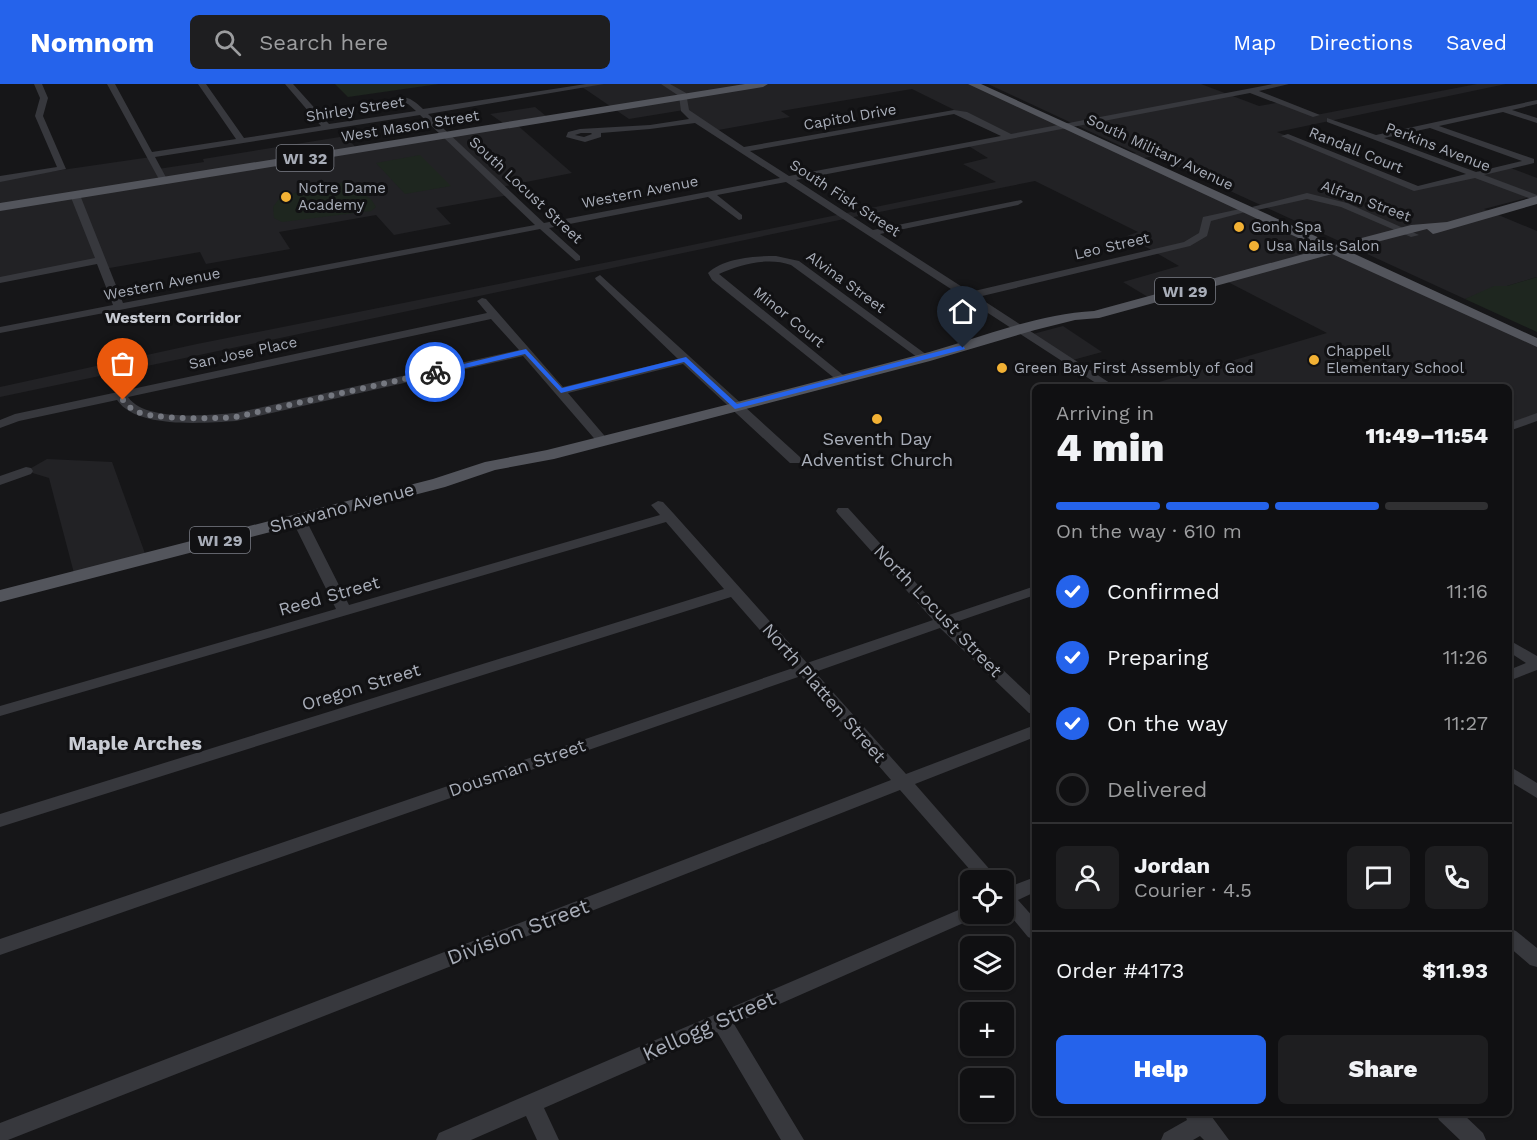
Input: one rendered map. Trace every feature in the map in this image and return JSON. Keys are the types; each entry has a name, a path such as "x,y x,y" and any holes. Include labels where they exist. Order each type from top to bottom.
{"main road":[{"name":"West Mason Street","path":"0,207 763,84"},
{"name":"South Military Avenue","path":"973,84 1070,125 1343,251"},
{"name":"South Military Avenue","path":"988,84 1070,125"},
{"name":"Shawano Avenue","path":"0,596 439,483 457,482 495,473 533,462 548,455 963,348 982,347 1075,316 1094,315 1276,267 1295,266 1537,199"},
{"path":"1343,251 1537,334"},
{"path":"1343,251 1537,343"}],"street":[{"path":"0,179 62,169 39,116 45,98 38,84"},
{"path":"111,84 164,181"},
{"path":"202,84 242,141"},
{"path":"289,84 327,128"},
{"name":"Shirley Street","path":"150,155 600,84"},
{"name":"South Fisk Street","path":"665,84 683,97 684,111 696,120 1105,384"},
{"name":"Western Avenue","path":"0,330 1285,84"},
{"path":"1251,91 1316,115"},
{"name":"South Locust Street","path":"401,99 411,102 576,258"},
{"path":"1375,137 1537,102"},
{"path":"1503,109 1537,120"},
{"name":"Capitol Drive","path":"744,150 961,113 1010,137"},
{"path":"594,131 650,127 696,120"},
{"name":"Perkins Avenue","path":"1330,120 1537,199"},
{"path":"1430,125 1531,161 1475,175"},
{"name":"Randall Court","path":"1284,136 1417,189 1475,175"},
{"path":"710,194 739,217"},
{"path":"75,195 119,307"},
{"name":"Leo Street","path":"968,296 1187,244 1204,234 1206,219 1307,196"},
{"name":"Alfran Street","path":"1307,196 1344,206 1410,233"},
{"path":"871,233 1018,202"},
{"name":"Alvina Street","path":"716,278 713,273 721,268 773,257 785,258 925,358"},
{"path":"0,280 100,260"},
{"path":"600,278 735,407 795,459"},
{"name":"Minor Court","path":"716,278 842,379"},
{"path":"482,301 603,441"},
{"name":"San Jose Place","path":"0,424 15,418 494,315"},
{"path":"121,395 134,411 155,416 218,419 236,417 526,352"},
{"path":"561,391 686,360"},
{"path":"1512,426 1537,417"},
{"path":"0,481 26,471"},
{"name":"North Platten Street","path":"664,511 981,870"},
{"name":"Reed Street","path":"0,711 345,612 664,511"},
{"name":"North Locust Street","path":"843,512 944,622 1032,706"},
{"path":"298,520 345,612"},
{"name":"Oregon Street","path":"0,821 734,591"},
{"name":"Dousman Street","path":"0,947 1032,591"},
{"path":"1512,647 1537,663"},
{"path":"1512,675 1537,663"},
{"name":"Division Street","path":"0,1132 1032,732"},
{"path":"1512,774 1537,792"},
{"path":"1014,893 1032,885"},
{"path":"1014,908 1032,929"},
{"name":"Kellogg Street","path":"447,1140 960,916"},
{"path":"1512,938 1537,959"},
{"path":"721,1021 793,1140"},
{"path":"531,1103 548,1140"},
{"path":"1451,1116 1475,1140"},
{"path":"1172,1140 1199,1118 1218,1140"}],"shaded area":[{"path":"335,84 439,84 348,97"},
{"path":"600,84 973,84 1128,154 1136,153 988,84 1201,84 1259,106 1282,102 1316,115 1477,84 1506,84 1277,132 1417,189 1508,167 1537,178 1537,195 1484,209 1537,231 1537,277 1465,299 1154,156 1139,159 1537,343 1537,417 1512,426 1512,384 1152,384 1327,333 1226,281 1153,300 1123,282 1179,266 1127,236 1138,232 1035,181 0,397 0,387 197,344 996,182 963,164 988,158 967,145 1009,137 912,89 781,111 790,117 713,131 684,110 629,119 582,87"},
{"path":"535,107 546,116 503,123 490,114"},
{"name":"Notre Dame Academy","path":"516,124 572,173 501,187 509,195 436,208 451,224 394,235 376,215 279,232 290,249 206,264 200,252 104,269 101,260 0,280 0,179 151,157 158,169 204,162 203,159 346,136 357,149"},
{"path":"420,155 451,186 405,194 376,163"},
{"path":"344,182 371,199 376,207 371,211 282,222 274,218 273,207 281,196"},
{"path":"1537,277 1537,332 1465,299 1494,286 1507,286"},
{"path":"1063,326 1102,352 1069,361 1029,335"},
{"path":"47,459 112,462 147,559 75,577 49,478 26,471"}],"way so far":[{"path":"123,400 134,411 155,416 218,419 236,417 435,372"}],"place":[{"name":"Notre Dame Academy","path":"286,197"},
{"name":"Gonh Spa","path":"1239,227"},
{"name":"Usa Nails Salon","path":"1254,246"},
{"name":"Chappell Elementary School","path":"1314,360"},
{"name":"Green Bay First Assembly of God","path":"1002,368"},
{"name":"Seventh Day Adventist Church","path":"877,419"}],"district":[{"name":"Western Corridor","path":"173,317"},
{"name":"Maple Arches","path":"135,743"}],"route":[{"path":"435,372 526,352 561,391 686,360 735,407 963,348"}]}
